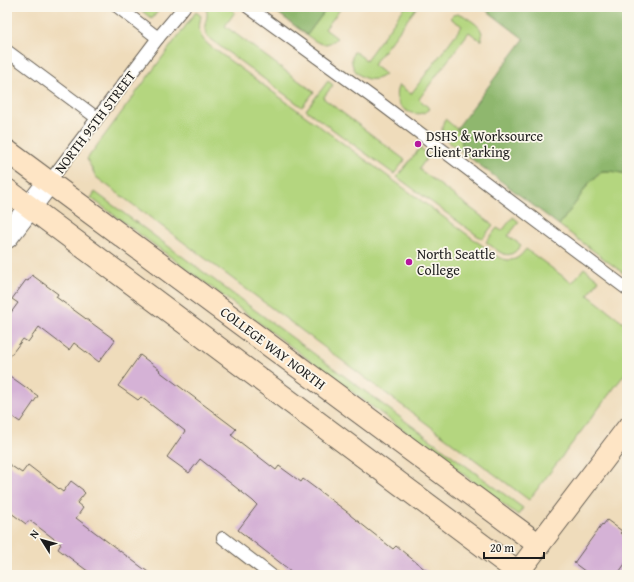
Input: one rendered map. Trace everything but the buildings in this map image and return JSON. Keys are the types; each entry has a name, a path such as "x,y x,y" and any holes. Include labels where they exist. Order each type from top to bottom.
{"street":[{"name":"COLLEGE WAY NORTH","path":"7,151 539,545"},
{"name":"NORTH 95TH STREET","path":"7,237 49,182"},
{"path":"7,190 517,574 627,428"}],"lane":[{"path":"118,7 158,38"},
{"name":"NORTH 95TH STREET","path":"49,182 158,38 184,7"},
{"path":"248,7 627,288"},
{"path":"7,50 97,118"},
{"path":"223,538 271,575"}],"green space":[{"path":"137,7 161,7 152,19"},
{"path":"205,7 228,7 235,12 225,26 314,92 302,107 210,39 205,30 207,11"},
{"path":"270,7 328,7 307,35"},
{"path":"328,7 342,7 325,29 337,38 329,43 321,44 307,35"},
{"path":"405,7 417,7 373,65 385,74 379,78 372,79 360,75 355,71 352,65 354,51 366,60"},
{"path":"482,7 627,7 627,174 602,171 588,184 559,225 461,151 462,139 457,128 524,39"},
{"path":"196,12 201,16 199,29 201,36 210,46 498,257 507,260 514,259 520,256 526,249 572,283 584,268 599,280 588,295 627,325 627,371 529,500 96,177 87,159"},
{"path":"453,15 463,15 480,28 482,32 481,41 469,32 419,99 430,109 424,113 410,113 400,105 397,99 399,85 411,94 462,26 450,18"},
{"path":"328,81 333,85 323,98 405,160 394,174 306,110"},
{"path":"445,119 459,132 461,136 461,151 448,141 443,134 442,130"},
{"path":"420,148 429,155 419,169 493,225 482,239 397,177"},
{"path":"603,171 627,174 627,276 559,225 588,184"},
{"path":"95,192 523,508 518,515 91,198"},
{"path":"513,217 519,222 508,236 521,245 512,254 508,255 500,252 486,242 497,228 502,231"}],"place":[{"name":"DSHS & Worksource Client Parking","path":"418,144"},
{"name":"North Seattle College","path":"409,262"}]}
